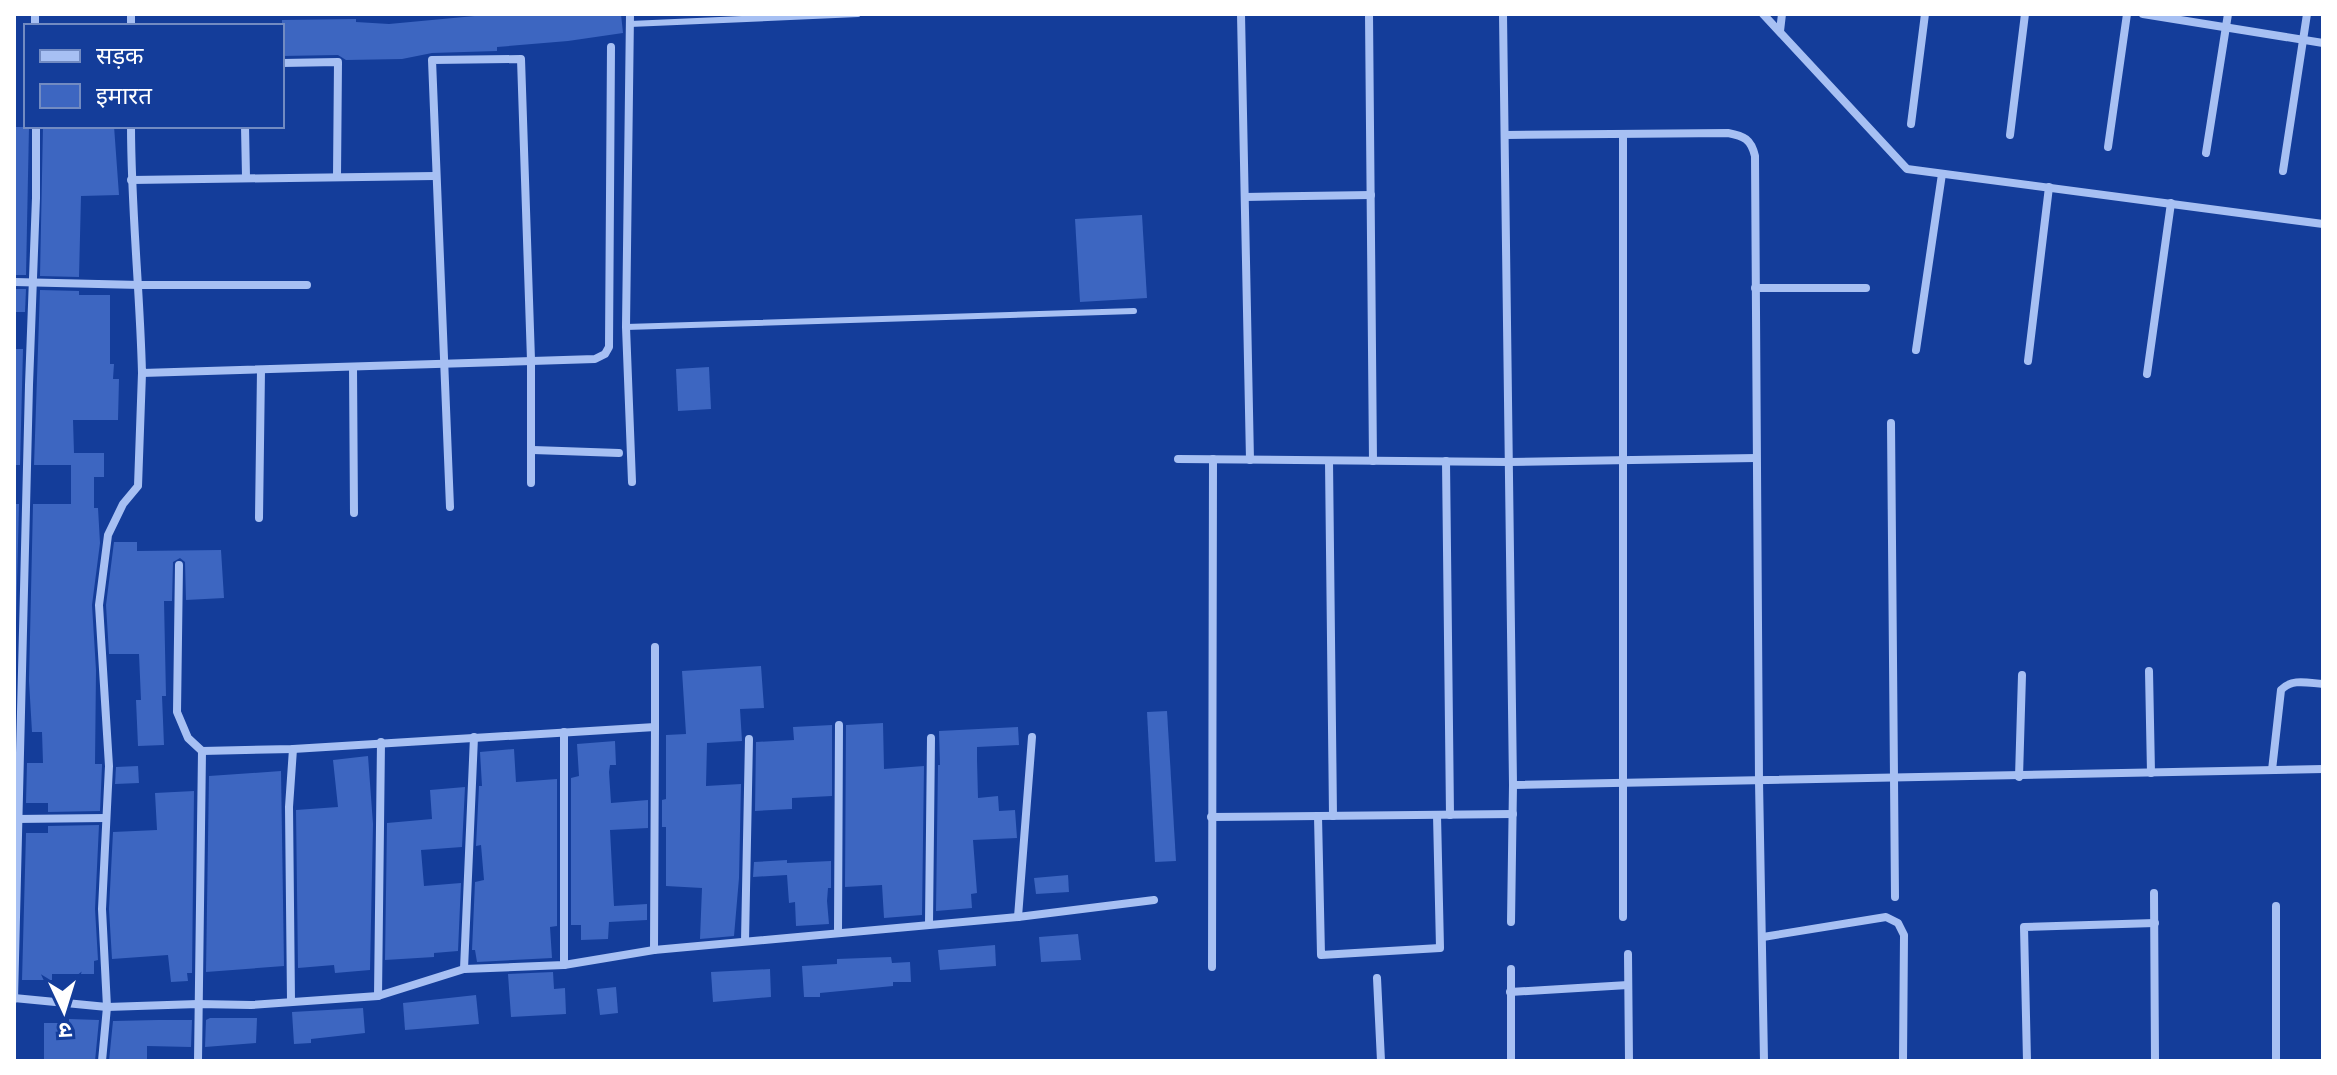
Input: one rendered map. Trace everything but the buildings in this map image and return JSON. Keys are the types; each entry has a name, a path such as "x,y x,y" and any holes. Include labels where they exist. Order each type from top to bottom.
{"street":[{"path":"630,14 626,327 632,482"},
{"path":"1241,14 1250,460"},
{"path":"1369,14 1373,461"},
{"path":"1503,14 1513,785 1511,922"},
{"path":"1763,14 1907,169 2323,224"},
{"path":"1780,31 1782,14"},
{"path":"1911,124 1925,14"},
{"path":"2010,135 2025,14"},
{"path":"2108,147 2127,14"},
{"path":"2143,14 2323,43"},
{"path":"2206,153 2228,14"},
{"path":"2283,171 2307,14"},
{"path":"142,373 595,359 605,354 609,347 611,47"},
{"path":"450,507 432,60 521,59 531,360 531,483"},
{"path":"284,63 338,62 337,176"},
{"path":"36,128 16,819 14,998 107,1007 251,1005 378,996 464,969 564,965 654,950 1018,917 1154,900"},
{"path":"102,1061 107,1007 102,909 109,766 99,605 108,535 123,504 138,486 142,373 131,128"},
{"path":"245,128 246,177"},
{"path":"1505,135 1728,133 1743,136 1752,144 1755,156 1764,1061"},
{"path":"1623,134 1623,917"},
{"path":"1916,350 1942,174"},
{"path":"131,180 435,176"},
{"path":"2028,361 2049,187"},
{"path":"1245,197 1371,195"},
{"path":"2147,374 2171,203"},
{"path":"14,282 307,285"},
{"path":"1755,288 1866,288"},
{"path":"353,367 354,513"},
{"path":"259,518 261,370"},
{"path":"1891,423 1895,897"},
{"path":"533,450 619,453"},
{"path":"1178,459 1509,462 1756,458"},
{"path":"1212,967 1213,459"},
{"path":"1329,461 1333,816"},
{"path":"1446,461 1450,815"},
{"path":"179,565 177,712 188,738 202,751 293,749 655,727"},
{"path":"654,950 655,647"},
{"path":"2149,671 2151,773"},
{"path":"2019,777 2022,675"},
{"path":"2272,770 2281,690 2286,684 2295,682 2323,684"},
{"path":"838,932 839,725"},
{"path":"564,732 564,965"},
{"path":"464,969 474,737"},
{"path":"1018,917 1032,737"},
{"path":"929,924 931,738"},
{"path":"745,941 749,739"},
{"path":"378,996 381,742"},
{"path":"291,1001 289,807 293,749"},
{"path":"198,1061 202,751"},
{"path":"1513,785 2323,769"},
{"path":"1211,817 1513,814"},
{"path":"1318,816 1321,955 1440,948 1437,815"},
{"path":"16,819 106,818"},
{"path":"2154,893 2155,1061"},
{"path":"2276,906 2276,1061"},
{"path":"1763,937 1886,917 1898,923 1904,935 1903,1061"},
{"path":"2027,1061 2024,927 2155,923"},
{"path":"1628,954 1629,1061"},
{"path":"1511,969 1511,1061"},
{"path":"1377,978 1381,1061"},
{"path":"1510,992 1628,985"}],"lane":[{"path":"630,24 858,14"},
{"path":"626,327 1134,311"}]}
